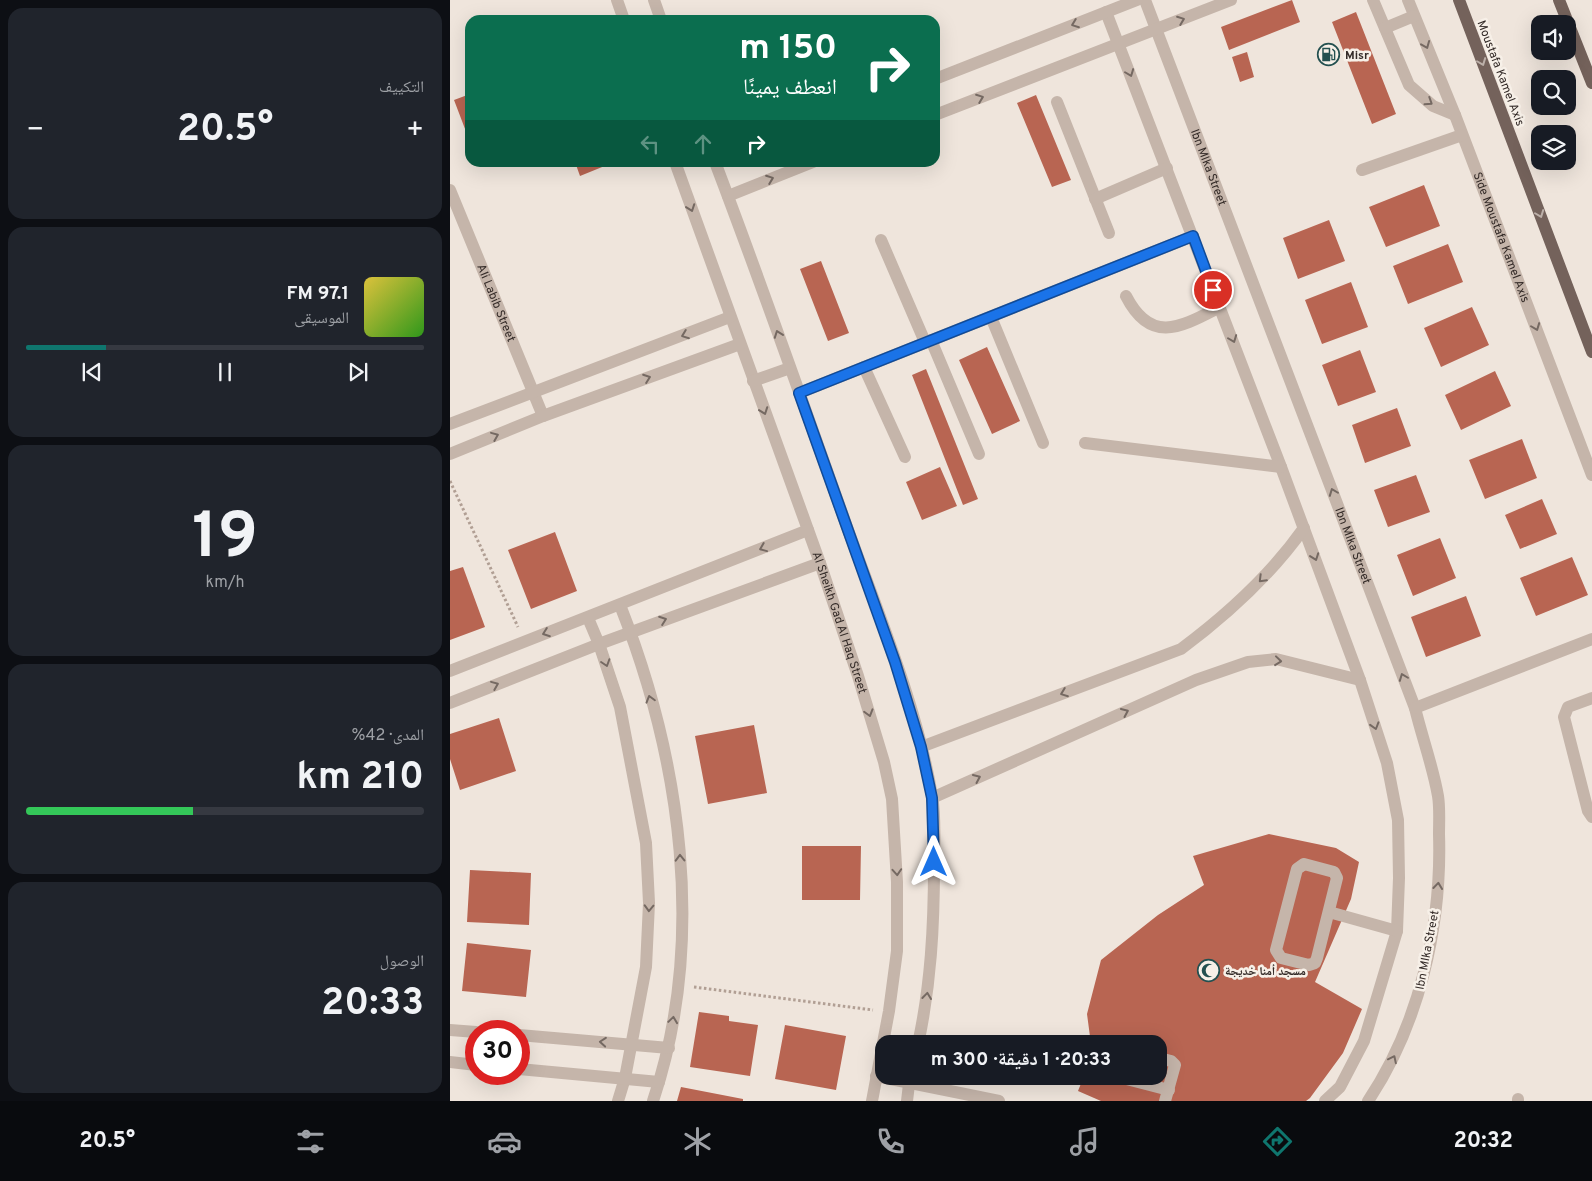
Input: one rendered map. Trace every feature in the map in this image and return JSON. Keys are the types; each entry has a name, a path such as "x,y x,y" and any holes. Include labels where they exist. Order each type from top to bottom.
{"main road":[{"name":"Moustafa Kamel Axis","path":"1459,0 1592,352"},
{"path":"1560,0 1592,80"}],"street":[{"path":"617,0 622,15"},
{"path":"654,0 659,15"},
{"path":"940,77 1137,0"},
{"name":"Ibn Mlka Street","path":"1145,0 1415,708 1438,797 1440,863 1433,931 1416,1000 1394,1058 1368,1101"},
{"path":"940,113 1231,0"},
{"path":"1373,0 1409,85 1433,106 1455,115"},
{"name":"Side Moustafa Kamel Axis","path":"1408,0 1455,115 1592,475"},
{"path":"1106,12 1304,528 1360,680 1387,763 1398,820 1400,878 1396,931 1364,1041 1340,1087 1325,1101"},
{"path":"1385,28 1414,16"},
{"path":"1057,102 1109,233"},
{"path":"1362,170 1462,135"},
{"name":"Al Sheikh Gad Al Haq Street","path":"677,167 820,563 858,676 884,762 892,799 898,882 897,951 884,1035"},
{"path":"718,167 895,662 921,747 932,798 933,952 926,1008 920,1035"},
{"path":"728,196 800,167"},
{"path":"1095,198 1167,168"},
{"name":"Ali Labib Street","path":"450,191 543,416"},
{"path":"799,393 1193,236"},
{"path":"881,240 979,454"},
{"path":"1126,296 1134,311 1148,324 1166,329 1194,320 1220,307"},
{"path":"450,424 534,394 730,317"},
{"path":"991,317 1043,443"},
{"path":"450,454 543,416 740,344"},
{"path":"864,367 905,457"},
{"path":"753,381 790,368"},
{"path":"1084,443 1281,467"},
{"path":"921,747 1181,649 1214,624 1255,587 1280,561 1304,528"},
{"path":"450,671 808,530"},
{"path":"450,703 630,632 820,563"},
{"path":"620,605 630,632 667,758 680,839 682,918 678,985 669,1048 653,1101"},
{"path":"588,618 600,644 620,707 646,843 649,903 646,967 625,1078 618,1101"},
{"path":"1415,708 1592,639"},
{"path":"932,798 1196,680 1248,662 1276,659 1360,680"},
{"path":"1592,698 1568,707 1564,717 1588,811 1592,817"},
{"path":"1304,864 1334,872 1337,876 1329,912 1314,963 1309,965 1281,958 1277,954 1276,950 1300,866 1304,864"},
{"path":"1329,912 1396,931"},
{"path":"450,1030 465,1031"},
{"path":"530,1036 669,1048"},
{"path":"1138,1085 1167,1096 1175,1066 1172,1061 1167,1060"},
{"path":"450,1062 465,1063"},
{"path":"530,1069 659,1082"},
{"name":"Al Sheikh Gad Al Haq Street","path":"872,1101 875,1082"},
{"path":"906,1101 909,1085"},
{"path":"934,1085 999,1101"}],"path":[{"path":"450,481 525,641"},
{"path":"678,985 889,1012"}],"building":[{"path":"1292,0 1300,22 1229,50 1221,27"},
{"path":"1356,12 1396,114 1372,124 1332,22"},
{"path":"1247,52 1254,77 1240,82 1232,57"},
{"path":"1036,95 1071,180 1052,187 1017,103"},
{"path":"465,96 465,129 454,100"},
{"path":"577,167 602,167 580,176"},
{"path":"1424,185 1440,226 1386,247 1369,207"},
{"path":"1329,220 1345,261 1298,279 1283,238"},
{"path":"1448,244 1463,282 1408,304 1393,266"},
{"path":"821,261 849,333 828,341 800,269"},
{"path":"1351,282 1368,327 1322,344 1305,300"},
{"path":"1472,307 1489,345 1441,367 1424,328"},
{"path":"987,347 1020,421 992,434 959,360"},
{"path":"1360,350 1376,392 1338,406 1322,365"},
{"path":"926,369 978,499 963,505 912,375"},
{"path":"1495,371 1511,406 1461,430 1445,395"},
{"path":"1397,408 1411,446 1365,463 1352,425"},
{"path":"1522,439 1537,478 1485,499 1469,460"},
{"path":"940,467 957,506 922,520 906,482"},
{"path":"1416,475 1430,512 1388,527 1374,490"},
{"path":"1542,499 1557,534 1520,549 1505,515"},
{"path":"555,532 577,591 531,609 508,550"},
{"path":"1440,538 1456,578 1413,596 1397,555"},
{"path":"1572,557 1588,595 1536,616 1520,578"},
{"path":"463,567 485,627 450,640 450,571"},
{"path":"1466,596 1481,636 1426,657 1411,617"},
{"path":"499,718 516,771 460,790 450,759 450,734"},
{"path":"754,725 767,793 708,804 695,736"},
{"name":"مسجد أمنا خديجة","path":"1269,834 1336,848 1359,862 1351,899 1315,982 1362,1009 1343,1053 1306,1101 1101,1101 1078,1091 1080,1085 1167,1085 1167,1035 1090,1035 1087,1014 1101,960 1158,915 1204,885 1193,856"},
{"path":"802,846 861,846 860,900 802,900"},
{"path":"470,870 531,873 529,925 467,922"},
{"path":"467,943 531,950 526,997 462,991"},
{"path":"699,1012 729,1016 729,1021 758,1025 750,1076 690,1067"},
{"path":"785,1025 846,1036 836,1090 775,1079"},
{"path":"681,1087 743,1099 743,1101 677,1101"}],"place":[{"name":"Misr","path":"1329,55"},
{"name":"مسجد أمنا خديجة","path":"1209,971"}],"route":[{"path":"934,862 932,798 921,747 895,662 799,393 1193,236 1213,290"}]}
